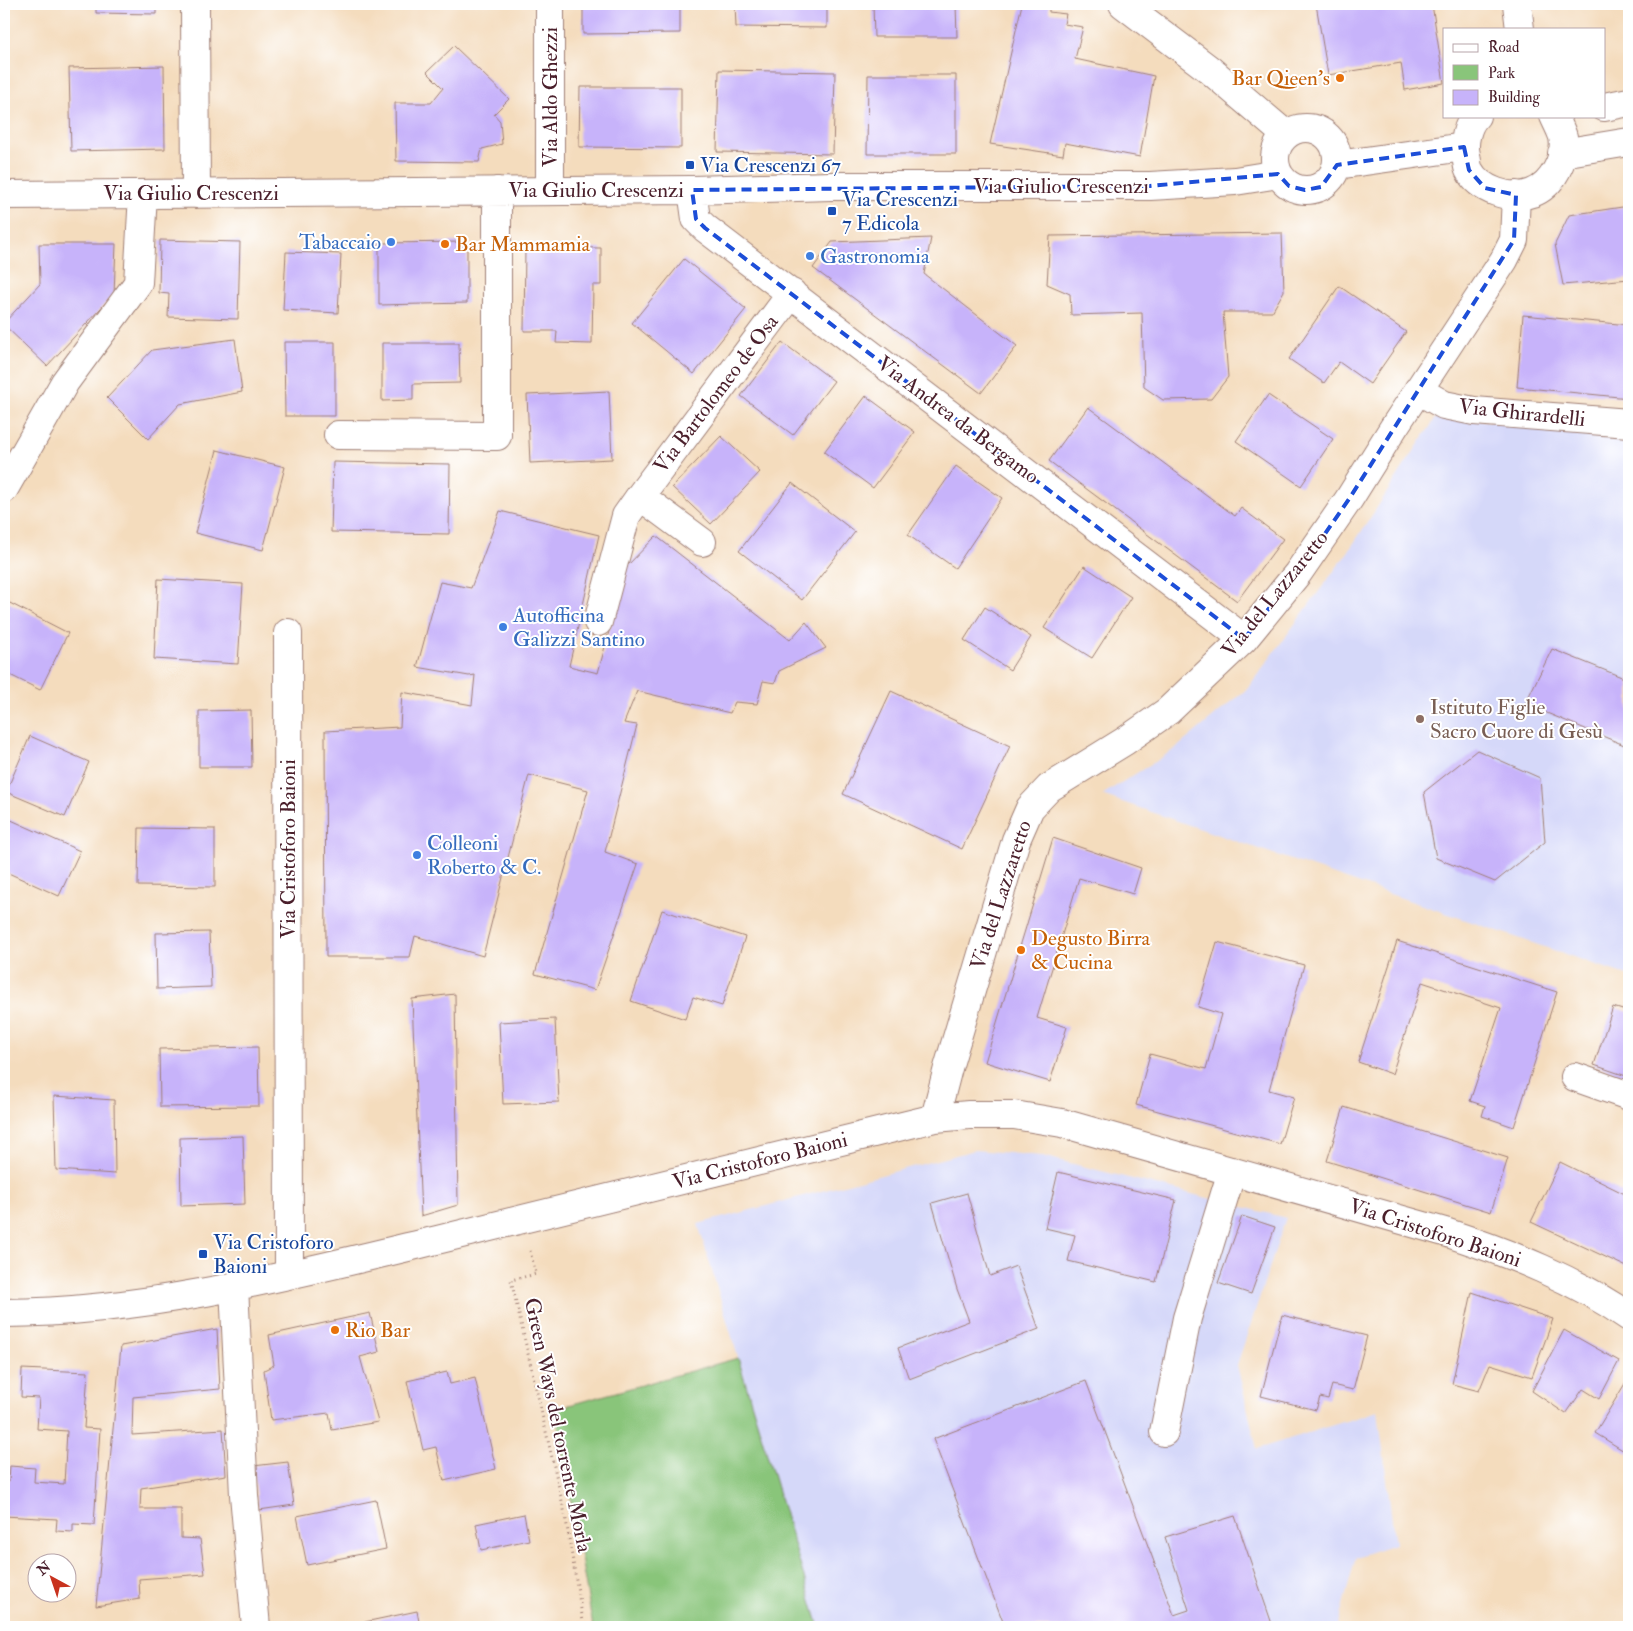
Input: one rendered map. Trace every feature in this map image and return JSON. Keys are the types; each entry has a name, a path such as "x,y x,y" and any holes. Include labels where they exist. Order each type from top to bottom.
{"street":[{"path":"195,4 196,194"},
{"name":"Via Aldo Ghezzi","path":"550,4 550,190"},
{"path":"1123,4 1210,70 1286,135"},
{"path":"1517,4 1520,28"},
{"path":"1606,107 1629,102"},
{"path":"1474,118 1471,122 1464,147 1469,170 1485,188 1508,196 1532,193 1551,180 1562,160 1563,138 1555,118"},
{"path":"1304,128 1322,132 1335,146 1338,165 1332,176 1321,187 1305,190 1289,186 1278,174 1275,160 1278,146 1286,135 1304,128"},
{"path":"1562,153 1629,142"},
{"path":"1338,165 1464,147"},
{"name":"Via Giulio Crescenzi","path":"4,195 692,190 831,186 1150,186 1234,181 1278,174"},
{"name":"Via Andrea da Bergamo","path":"692,190 696,219 705,228 1244,639"},
{"path":"338,435 497,436 497,191"},
{"path":"4,489 65,382 138,283 143,194"},
{"name":"Via del Lazzaretto","path":"935,1118 948,1068 1016,840 1030,808 1049,788 1125,741 1168,711 1244,639 1298,573 1349,499 1504,260 1514,240 1516,195"},
{"name":"Via Bartolomeo de Osa","path":"598,622 626,516 792,293"},
{"name":"Via Ghirardelli","path":"1418,390 1444,406 1474,411 1629,423"},
{"name":"Via Bartolomeo de Osa","path":"640,496 702,542"},
{"name":"Via Cristoforo Baioni","path":"288,633 289,1274"},
{"path":"1575,1077 1629,1096"},
{"name":"Via Cristoforo Baioni","path":"4,1313 42,1313 137,1303 234,1286 321,1268 935,1118 996,1115 1062,1123 1448,1233 1535,1266 1574,1285 1629,1317"},
{"path":"1164,1432 1187,1318 1232,1171"},
{"path":"234,1286 244,1495 256,1627"}],"path":[{"name":"Green Ways del torrente Morla","path":"529,1249 536,1274 511,1280 565,1514 584,1627"}],"highlighted area":[{"path":"1464,147 1469,170 1485,188 1516,195 1514,240 1349,499 1298,573 1244,639 705,228 696,219 692,190 1150,186 1278,174 1289,186 1305,190 1321,187 1337,165"}],"shaded area":[{"name":"Istituto Figlie Sacro Cuore di Gesù","path":"1437,416 1629,435 1629,976 1102,795 1175,749 1247,689 1348,552"},
{"path":"975,1150 1042,1156 1286,1218 1237,1365 1257,1449 1378,1411 1395,1544 1356,1557 1337,1627 819,1627 698,1224"}],"green space":[{"path":"738,1358 819,1627 593,1627 555,1409"}],"building":[{"path":"96,4 156,4 156,14 96,13"},
{"path":"583,4 680,4 680,33 583,34"},
{"path":"735,4 827,4 827,28 736,27"},
{"path":"873,4 956,4 957,37 874,37"},
{"path":"1022,4 1049,4 1049,12 1066,14 1064,24 1083,27 1075,59 1154,76 1140,157 1065,143 1063,155 990,144"},
{"path":"1316,4 1432,4 1443,83 1405,90 1401,63 1328,75"},
{"path":"454,46 509,99 494,114 500,121 502,144 482,149 479,162 396,161 395,103 431,103 443,88 427,72"},
{"path":"164,66 165,149 71,151 69,68"},
{"path":"719,70 835,72 833,154 717,152"},
{"path":"868,75 956,75 956,154 867,154"},
{"path":"580,87 681,87 681,148 579,147"},
{"path":"1629,206 1629,279 1563,285 1555,244 1569,215"},
{"path":"1282,233 1284,291 1272,312 1223,312 1228,377 1211,399 1163,400 1144,387 1142,313 1071,315 1070,294 1047,284 1050,236"},
{"path":"931,238 924,274 1017,346 981,393 813,268 832,242"},
{"path":"160,240 240,242 238,319 168,317 169,294 159,293"},
{"path":"467,242 467,303 379,305 379,243"},
{"path":"39,244 116,244 114,294 47,366 4,325 40,284"},
{"path":"525,247 601,248 601,285 593,285 592,344 556,343 557,331 524,331"},
{"path":"286,252 341,254 338,313 283,310"},
{"path":"684,259 746,309 694,374 632,323"},
{"path":"1339,286 1406,332 1370,384 1339,362 1324,383 1289,359"},
{"path":"1523,315 1629,325 1629,398 1517,387"},
{"path":"235,339 242,392 180,404 148,439 107,398 152,350"},
{"path":"284,342 335,342 335,416 285,416"},
{"path":"782,342 834,381 793,435 741,396"},
{"path":"382,343 459,343 460,383 413,384 413,400 382,401"},
{"path":"609,391 612,459 530,463 527,395"},
{"path":"1268,395 1333,439 1301,486 1236,441"},
{"path":"866,396 915,432 873,488 824,452"},
{"path":"1088,407 1235,516 1241,508 1283,539 1237,601 1049,461"},
{"path":"721,436 760,472 711,524 672,487"},
{"path":"217,450 285,467 263,550 195,533"},
{"path":"333,462 450,464 449,534 331,532"},
{"path":"956,466 1002,498 955,568 908,535"},
{"path":"792,483 855,532 802,600 739,551"},
{"path":"500,511 599,535 569,666 598,673 626,567 656,536 790,640 806,622 826,648 779,671 775,683 763,681 757,704 735,702 730,713 637,691 624,723 637,725 605,852 638,864 595,990 535,974 588,790 529,775 483,956 415,936 410,957 326,957 325,731 400,727 402,692 472,705 475,675 469,676 417,667 440,582 471,588"},
{"path":"1084,566 1131,597 1092,658 1044,628"},
{"path":"158,579 243,584 238,664 154,659"},
{"path":"4,600 68,633 40,690 4,672"},
{"path":"985,607 1031,637 1010,670 964,640"},
{"name":"Istituto Figlie Sacro Cuore di Gesù","path":"1552,649 1629,680 1629,747 1525,704"},
{"path":"891,691 1010,746 962,849 843,794"},
{"path":"251,710 252,767 199,767 199,711"},
{"path":"30,736 89,762 65,817 6,792"},
{"path":"1477,750 1540,778 1545,842 1495,882 1436,858 1424,792"},
{"path":"9,819 80,851 59,896 4,871 4,830"},
{"path":"139,828 215,829 215,887 138,886"},
{"path":"1053,838 1141,868 1133,894 1079,878 1037,1018 1067,1027 1050,1082 985,1062"},
{"path":"662,910 745,937 722,1006 693,997 685,1019 631,1001"},
{"path":"209,932 211,987 157,989 156,933"},
{"path":"1397,941 1557,992 1514,1127 1482,1116 1485,1106 1470,1101 1501,1008 1422,982 1392,1074 1358,1062"},
{"path":"1217,942 1304,965 1269,1090 1294,1097 1280,1144 1136,1105 1150,1054 1206,1069 1221,1014 1198,1007"},
{"path":"455,994 458,1205 421,1216 412,999"},
{"path":"1613,1007 1629,1012 1629,1077 1594,1065"},
{"path":"555,1019 559,1102 503,1104 499,1022"},
{"path":"258,1047 259,1106 160,1107 159,1049"},
{"path":"54,1096 114,1100 115,1174 56,1170"},
{"path":"1344,1107 1508,1158 1491,1212 1327,1161"},
{"path":"243,1136 245,1204 181,1206 180,1138"},
{"path":"1560,1162 1629,1196 1629,1268 1531,1222"},
{"path":"1058,1172 1176,1200 1156,1282 1068,1261 1075,1235 1045,1228"},
{"path":"967,1193 990,1276 1016,1266 1039,1329 909,1379 898,1348 969,1321 957,1289 932,1203"},
{"path":"1242,1216 1275,1227 1251,1294 1218,1283"},
{"path":"1472,1292 1553,1319 1532,1377 1490,1364 1479,1391 1452,1384"},
{"path":"370,1313 379,1352 360,1357 378,1422 332,1430 329,1413 271,1420 264,1370 274,1365 269,1335"},
{"path":"1282,1315 1367,1336 1353,1390 1332,1385 1328,1399 1320,1397 1316,1410 1261,1396"},
{"path":"217,1329 220,1389 133,1397 132,1435 223,1429 226,1475 141,1488 140,1509 181,1509 181,1538 200,1539 205,1574 139,1579 140,1599 96,1606 121,1346"},
{"path":"1564,1330 1619,1361 1599,1399 1583,1389 1566,1414 1532,1391"},
{"path":"22,1369 88,1372 84,1428 100,1429 94,1525 73,1524 73,1532 56,1531 57,1519 4,1516 4,1481 9,1482 10,1466 35,1468 34,1482 64,1484 67,1431 37,1429 39,1398 21,1397"},
{"path":"447,1372 450,1384 475,1378 496,1469 444,1481 436,1447 423,1450 407,1381"},
{"path":"1629,1377 1629,1454 1595,1433"},
{"path":"1086,1381 1174,1615 1189,1610 1165,1537 1235,1516 1273,1627 1005,1627 933,1439"},
{"path":"288,1462 294,1505 259,1510 253,1466"},
{"path":"376,1500 386,1549 307,1565 297,1516"},
{"path":"524,1514 529,1540 481,1550 476,1524"},
{"path":"417,1611 420,1627 361,1627 360,1623"}],"place":[{"name":"Bar Qieen's","path":"1340,78"},
{"name":"Via Crescenzi 67","path":"690,165"},
{"name":"Via Crescenzi 7 Edicola","path":"832,211"},
{"name":"Tabaccaio","path":"391,242"},
{"name":"Bar Mammamia","path":"445,244"},
{"name":"Gastronomia","path":"810,256"},
{"name":"Autofficina Galizzi Santino","path":"503,627"},
{"name":"Istituto Figlie Sacro Cuore di Gesù","path":"1420,719"},
{"name":"Colleoni Roberto & C.","path":"417,855"},
{"name":"Degusto Birra & Cucina","path":"1021,950"},
{"name":"Via Cristoforo Baioni","path":"203,1254"},
{"name":"Rio Bar","path":"335,1330"}]}
